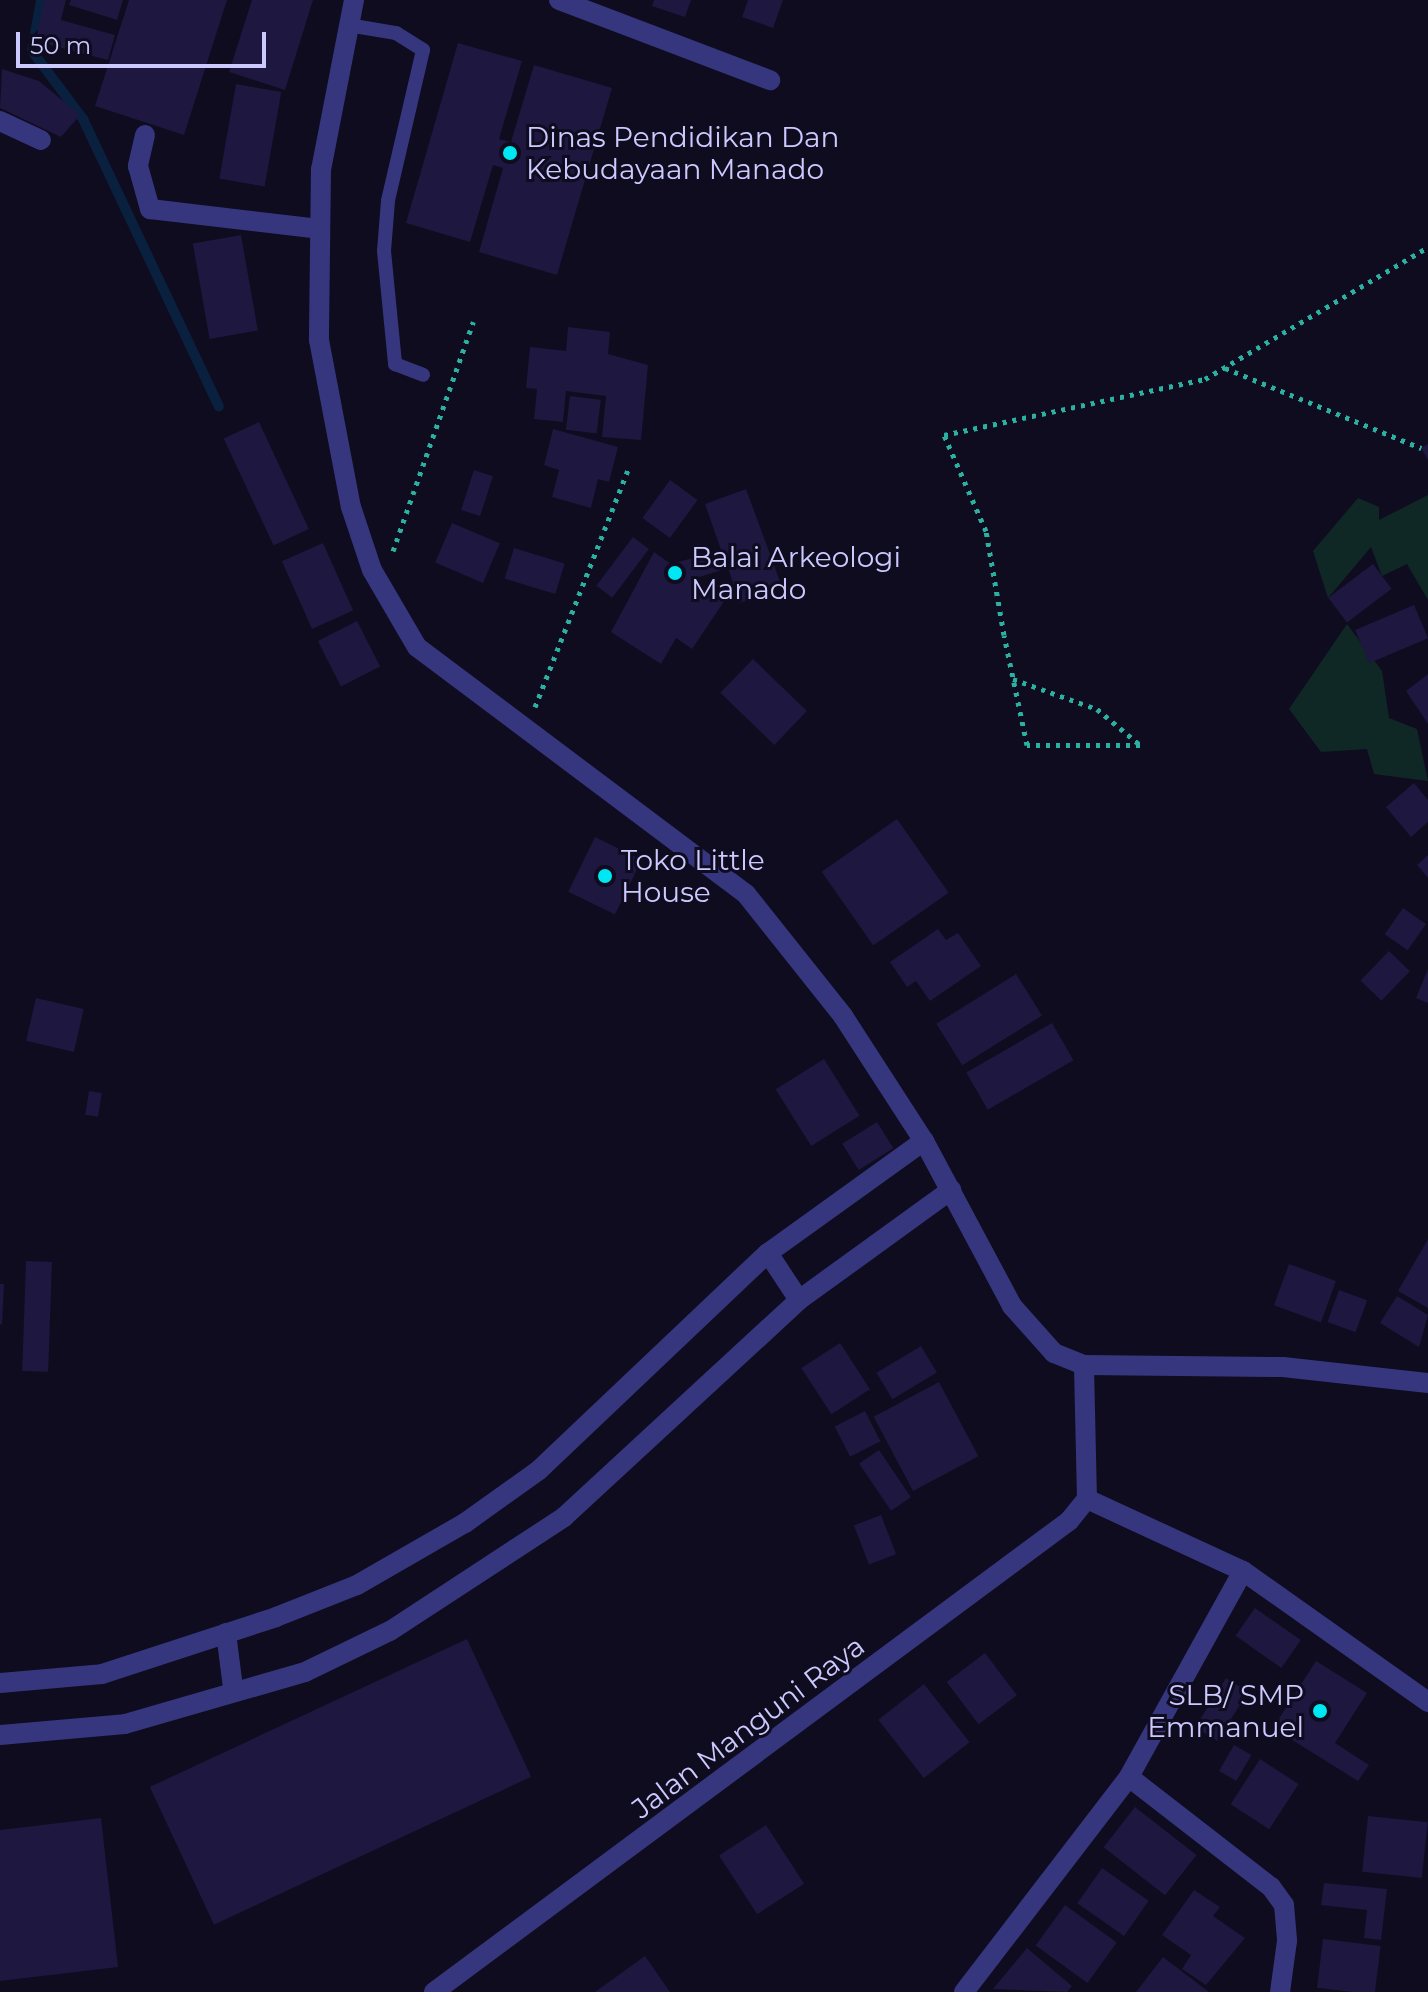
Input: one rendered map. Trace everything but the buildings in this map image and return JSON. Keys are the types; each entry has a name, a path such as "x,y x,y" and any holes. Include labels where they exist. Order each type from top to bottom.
{"street":[{"path":"354,0 321,169 319,340 331,423 372,570 417,647 524,734 746,894 843,1016 924,1141 1012,1306 1054,1353 1084,1365 1283,1367 1428,1383"},
{"path":"559,0 770,80"},
{"path":"0,121 41,140"},
{"path":"145,135 138,166 150,209 319,229"},
{"path":"0,1683 102,1674 226,1633 357,1585 465,1523 539,1470 768,1253 924,1141"},
{"path":"0,1735 125,1724 233,1688 305,1672 477,1579 564,1517 799,1300 951,1190"},
{"path":"768,1253 799,1300"},
{"path":"1084,1365 1087,1499 1243,1571 1428,1702"},
{"name":"Jalan Manguni Raya","path":"434,1992 862,1678 1069,1521 1087,1499"},
{"path":"964,1992 1129,1777 1243,1571"},
{"path":"226,1633 233,1688"},
{"path":"1129,1777 1271,1887 1284,1905 1287,1941 1277,1989"}],"lane":[{"path":"348,25 396,33 423,50 388,201 384,251 395,364 423,375"}],"path":[{"path":"1013,679 1097,709 1140,745 1027,745 1013,679 986,531 944,435 1205,379 1428,247"},
{"path":"372,570 396,548 473,322"},
{"path":"1224,368 1421,448"},
{"path":"524,734 629,467"}],"green space":[{"path":"1428,495 1428,600 1407,564 1382,576 1371,547 1328,598 1313,551 1358,498 1379,507 1379,520"},
{"path":"1347,624 1382,671 1389,718 1417,729 1428,781 1374,774 1367,749 1321,752 1289,709"}],"waterway":[{"path":"41,0 32,51 83,119 219,407"}],"place":[{"name":"Dinas Pendidikan Dan Kebudayaan Manado","path":"510,153"},
{"name":"Balai Arkeologi Manado","path":"675,573"},
{"name":"Toko Little House","path":"605,876"},
{"name":"SLB/ SMP Emmanuel","path":"1320,1711"}]}
